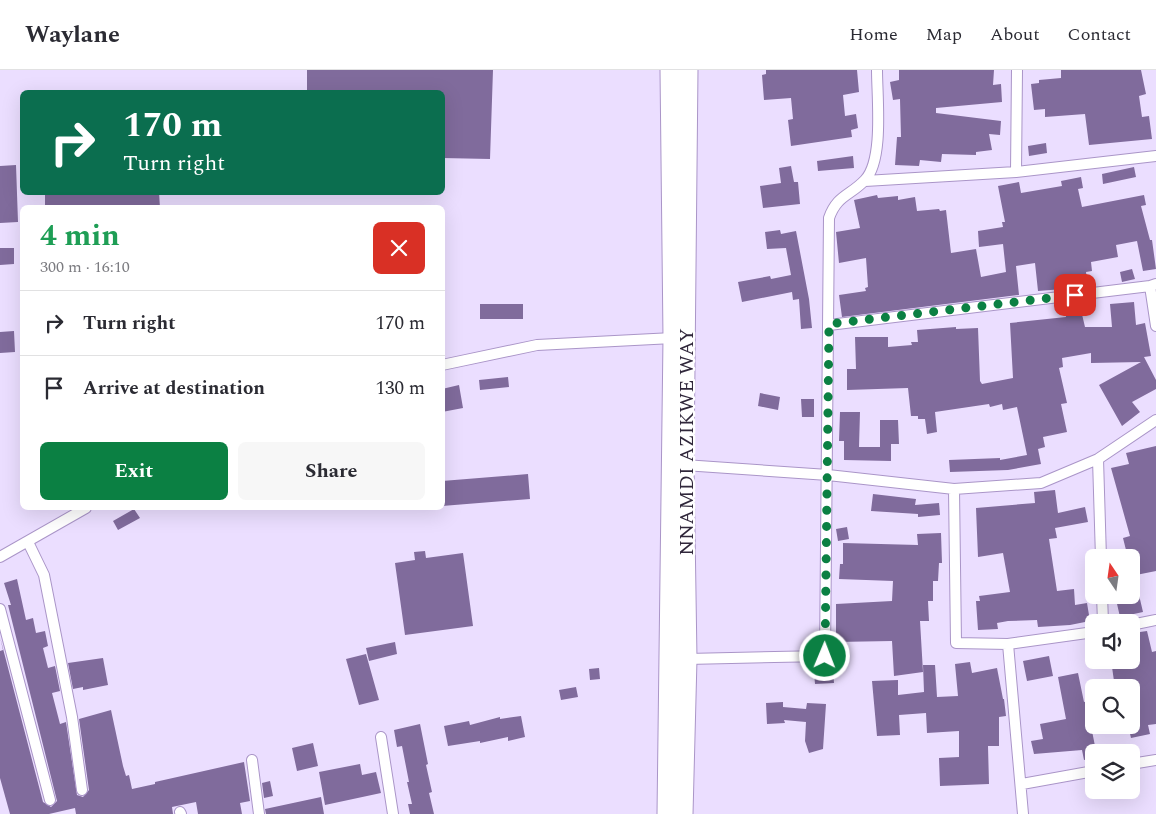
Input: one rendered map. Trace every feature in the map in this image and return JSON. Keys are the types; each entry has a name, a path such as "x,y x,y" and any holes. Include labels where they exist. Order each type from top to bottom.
{"highway":[{"name":"NNAMDI AZIKWE WAY","path":"666,814 673,338 670,70"},
{"name":"NNAMDI AZIKWE WAY","path":"683,814 687,659 684,465 688,70"}],"street":[{"path":"687,659 825,656 829,218 839,199 865,181 871,172 876,157 877,70"},
{"path":"1016,172 1017,70"},
{"path":"865,181 1016,172 1156,156"},
{"path":"829,324 1153,285 1156,326"},
{"path":"445,364 538,345 673,338"},
{"path":"684,465 828,475 954,490 1041,483 1098,460 1156,420"},
{"path":"1098,460 1101,549"},
{"path":"954,490 956,643 1008,644 1085,633"},
{"path":"0,557 83,510"},
{"path":"28,542 44,575 72,717 82,790"},
{"path":"0,609 50,800"},
{"path":"1140,623 1156,620"},
{"path":"1008,644 1022,784 1023,814"},
{"path":"380,737 394,814"},
{"path":"252,760 259,814"},
{"path":"1140,763 1156,760"},
{"path":"1022,784 1085,773"}],"building":[{"path":"307,70 493,70 490,159 445,158 445,90 307,90"},
{"path":"766,70 857,70 859,92 843,95 845,116 856,114 858,128 851,130 852,137 791,146 788,120 793,119 791,98 764,100 762,75 766,74"},
{"path":"899,70 994,70 993,85 1001,84 1002,102 936,108 936,113 1001,121 1000,135 989,134 992,150 976,152 976,155 942,154 941,162 920,160 919,166 895,165 897,137 901,137 900,99 893,100 890,82 899,80"},
{"path":"1061,70 1141,70 1146,94 1139,96 1142,117 1149,116 1152,139 1089,145 1085,114 1045,117 1045,109 1034,110 1031,84 1039,83 1039,80 1061,78"},
{"path":"1046,143 1047,153 1029,156 1028,146"},
{"path":"853,156 854,168 818,171 817,161"},
{"path":"16,165 18,222 0,223 0,166"},
{"path":"791,166 794,182 798,182 800,204 763,208 760,186 781,183 779,168"},
{"path":"1134,167 1136,177 1103,184 1102,174"},
{"path":"1081,177 1083,188 1078,189 1082,207 1144,195 1146,205 1141,206 1150,240 1152,240 1156,269 1143,271 1137,241 1116,245 1118,257 1091,262 1092,271 1086,272 1088,287 1038,291 1035,263 1016,266 1019,295 842,317 839,295 866,291 865,288 868,287 866,258 839,263 836,232 860,228 854,200 877,195 878,198 898,196 898,200 915,197 917,211 946,210 951,253 976,249 981,277 1006,272 1003,244 979,247 978,231 1003,227 1002,222 1005,222 998,186 1019,182 1021,193 1062,186 1061,181"},
{"path":"45,195 159,195 160,205 45,205"},
{"path":"780,230 781,234 796,231 809,299 812,328 801,329 799,299 793,300 792,292 742,302 738,282 770,276 771,279 791,275 786,248 767,249 765,232"},
{"path":"0,248 14,248 14,264 0,265"},
{"path":"1132,269 1135,279 1122,282 1120,272"},
{"path":"1134,302 1136,325 1145,323 1151,356 1144,357 1156,380 1156,389 1132,402 1140,412 1122,426 1099,385 1141,362 1091,363 1091,353 1062,358 1063,367 1059,368 1067,403 1061,404 1067,432 1043,437 1045,447 1038,449 1041,464 1008,470 950,472 949,460 1000,458 1000,460 1027,455 1017,407 1003,410 1002,404 990,407 989,404 935,412 937,432 927,434 925,419 911,416 908,388 847,390 847,369 856,369 855,337 888,337 888,347 912,345 911,342 918,342 917,330 956,327 956,329 978,328 980,381 982,384 1013,378 1010,323 1066,317 1065,309 1080,306 1085,327 1112,327 1110,304"},
{"path":"480,304 523,304 523,319 480,319"},
{"path":"14,331 15,352 0,353 0,332"},
{"path":"508,377 509,387 480,390 479,380"},
{"path":"459,385 463,408 445,411 445,388"},
{"path":"760,393 780,397 778,410 758,406"},
{"path":"801,399 814,399 814,417 802,417"},
{"path":"840,412 860,412 859,447 880,447 880,420 898,420 899,444 891,444 891,461 844,460 844,441 839,441"},
{"path":"1156,446 1156,571 1140,574 1140,549 1126,549 1123,538 1130,536 1111,468 1129,464 1126,453"},
{"path":"528,474 530,499 445,506 445,481"},
{"path":"1055,490 1058,513 1085,507 1088,522 1055,528 1057,538 1049,539 1057,591 1074,589 1075,605 1087,604 1089,614 1085,614 1085,622 1070,625 1038,627 1037,620 1008,621 997,623 998,629 978,630 976,601 980,601 979,596 1010,592 1003,553 978,557 976,508 1035,503 1034,492"},
{"path":"873,494 916,499 915,505 939,503 940,515 918,517 918,514 871,511"},
{"path":"132,510 135,510 140,518 118,530 113,521"},
{"path":"847,527 849,539 838,541 836,529"},
{"path":"941,533 942,563 939,563 938,581 933,581 933,601 928,601 929,621 920,621 923,672 894,676 892,641 836,642 836,604 892,601 893,581 839,579 840,564 843,564 843,543 918,545 917,534"},
{"path":"425,551 426,558 463,553 473,626 405,635 395,563 415,560 414,552"},
{"path":"17,579 26,620 33,618 36,633 45,631 48,646 43,648 48,668 55,666 60,691 52,693 60,724 66,722 77,795 83,797 89,790 79,719 111,710 123,766 126,776 129,775 132,789 244,762 250,801 240,803 242,814 198,814 196,802 172,807 173,814 76,814 75,808 49,814 10,814 0,778 0,651 3,650 0,637 43,802 51,807 57,801 8,605 11,605 4,583"},
{"path":"1140,599 1143,612 1119,614 1117,604 1140,604"},
{"path":"1147,631 1152,652 1156,651 1156,724 1148,725 1150,734 1131,738 1130,734 1140,734 1140,679 1114,679 1112,669 1140,669 1140,632"},
{"path":"395,642 397,654 369,661 366,648"},
{"path":"366,654 379,700 359,705 346,659"},
{"path":"1049,656 1053,676 1027,681 1023,661"},
{"path":"103,658 108,685 83,690 83,687 73,689 68,663"},
{"path":"970,662 972,673 997,668 1006,716 999,717 999,746 988,746 989,784 940,786 939,758 959,757 959,731 927,733 926,713 899,715 900,735 877,736 872,681 898,680 898,695 924,692 923,665 935,665 937,697 958,696 955,664"},
{"path":"599,668 600,679 590,680 589,669"},
{"path":"833,670 834,683 815,684 814,672"},
{"path":"1078,673 1085,702 1085,734 1093,734 1095,744 1085,744 1085,760 1082,750 1034,754 1031,741 1043,739 1040,724 1066,719 1058,677"},
{"path":"576,687 578,697 561,700 559,690"},
{"path":"783,702 783,707 806,709 807,703 826,704 823,749 809,753 805,741 806,722 784,720 785,723 767,724 766,703"},
{"path":"521,716 525,737 508,741 508,737 480,743 480,741 448,746 444,726 469,721 470,725 500,717 500,719"},
{"path":"420,724 428,764 426,765 432,792 429,793 434,814 410,814 408,804 412,804 407,782 409,782 402,746 397,747 394,730"},
{"path":"313,743 318,766 297,771 292,748"},
{"path":"360,764 362,775 376,772 381,793 325,805 319,772"},
{"path":"270,781 273,796 264,798 262,783"},
{"path":"321,797 324,814 266,814 265,809"}],"route":[{"path":"825,656 829,324 1075,295"}]}
